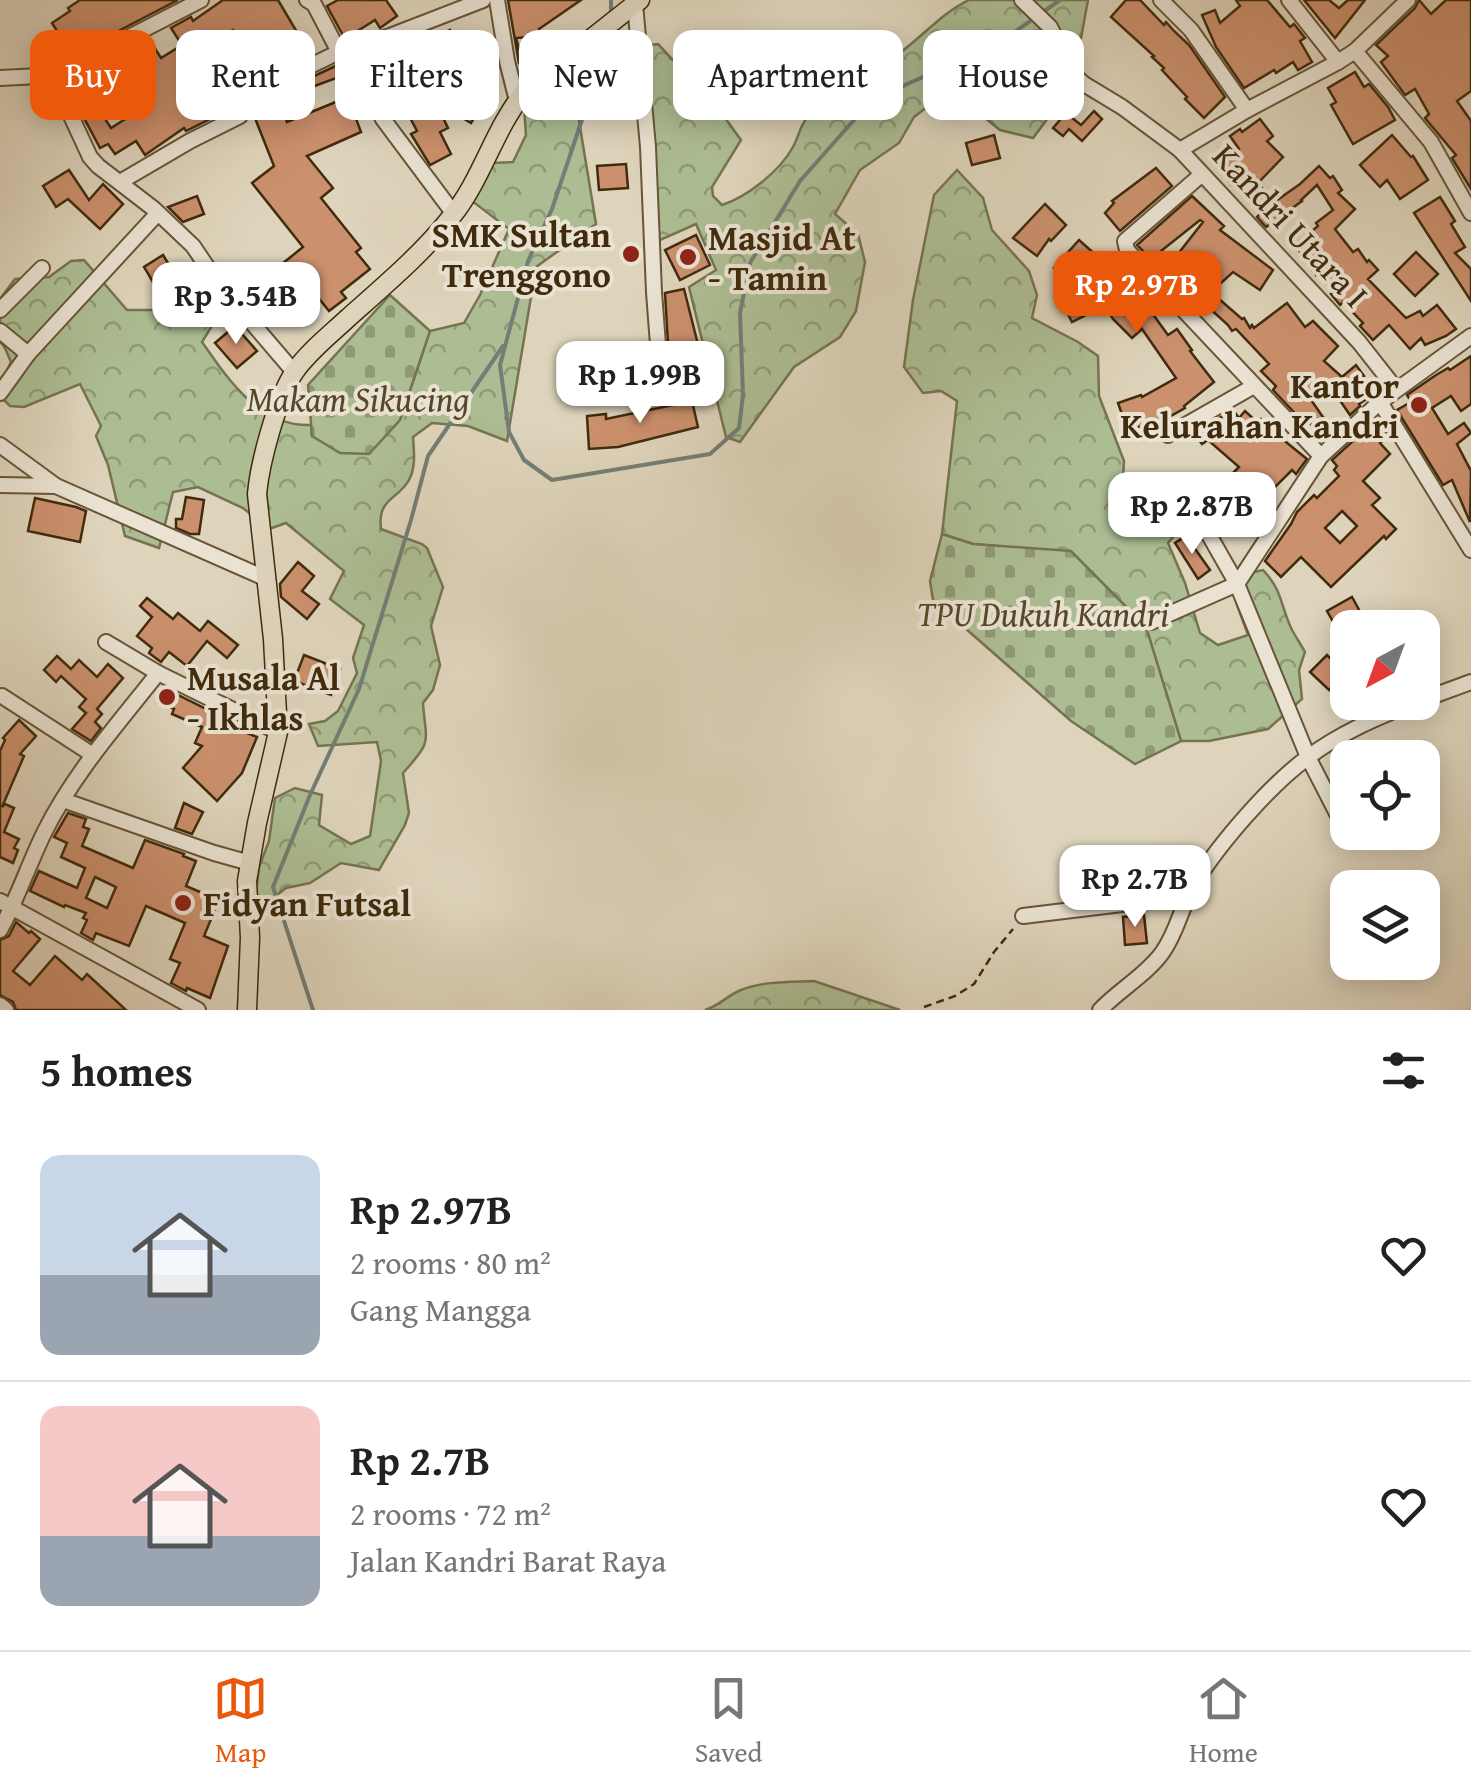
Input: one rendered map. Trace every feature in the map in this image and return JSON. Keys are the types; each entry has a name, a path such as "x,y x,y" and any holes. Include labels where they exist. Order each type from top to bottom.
{"main road":[{"path":"247,1010 250,863 278,732 268,579 257,494 278,410 294,372 324,339 424,250 454,214 524,92 637,2"}],"street":[{"path":"143,30 201,0"},
{"path":"307,0 335,34"},
{"path":"401,30 483,0"},
{"path":"496,0 517,101"},
{"path":"1161,0 1202,44 1248,110"},
{"path":"1288,0 1338,62"},
{"name":"Kandri Utara I","path":"1396,390 1359,342 1180,150 1338,62 1408,0"},
{"path":"637,2 661,384"},
{"path":"1025,2 1050,27 1075,76 1180,150"},
{"path":"1355,50 1431,142 1471,213"},
{"path":"120,182 240,116 247,96 335,55"},
{"path":"0,78 30,76"},
{"path":"73,120 90,157 193,246 218,283 294,372"},
{"path":"383,120 454,214"},
{"path":"1202,175 1125,241 1127,250 1321,456"},
{"path":"0,393 28,354 158,213"},
{"path":"0,310 42,268"},
{"path":"0,331 28,354"},
{"path":"1151,622 1239,581 1321,456 1380,402 1471,336"},
{"path":"1168,435 1254,386"},
{"path":"1380,402 1471,550"},
{"path":"0,445 56,486 268,579"},
{"path":"0,484 56,486"},
{"path":"1204,526 1239,581 1308,757 1330,800"},
{"path":"106,642 158,673 278,732"},
{"path":"0,930 6,904 84,766 158,673"},
{"path":"1440,694 1471,682"},
{"path":"2,696 94,755"},
{"path":"1100,1010 1159,957 1174,934 1194,885 1226,840 1262,800 1308,757 1371,720"},
{"path":"64,800 214,854 250,863"},
{"path":"1023,916 1188,896"},
{"path":"6,904 198,1010"},
{"path":"0,1004 6,1010"}],"path":[{"path":"924,1007 974,984 1023,916"}],"green space":[{"path":"969,0 1088,0 1082,30 927,30"},
{"path":"923,33 923,110 914,117 899,143 860,170 835,214 858,234 865,262 856,311 840,337 794,367 740,442 726,437 689,287 716,270 696,224 658,241 646,120 653,120 653,45 658,44 673,60 673,120 727,120 741,140 712,187 713,196 722,205 742,196 771,174 793,147 805,120 903,120 903,50"},
{"path":"525,120 579,120 596,224 536,267 507,441 468,426 432,423 413,437 411,475 382,511 381,529 427,548 443,587 431,626 440,665 433,690 423,703 425,741 403,773 409,813 405,825 379,870 341,863 310,883 286,888 268,902 256,894 275,798 295,788 322,795 319,825 351,844 370,836 381,761 377,742 318,746 309,724 325,721 338,711 357,673 353,658 364,625 330,599 344,571 286,523 269,529 243,508 198,487 173,492 159,548 125,536 108,465 96,436 101,426 80,384 24,407 10,406 0,396 0,384 11,362 0,341 0,299 15,279 49,277 71,261 84,260 127,310 155,310 193,291 215,308 218,316 202,342 235,386 261,410 293,424 311,425 312,436 400,420 430,331 464,323 509,229 472,201 492,163 513,162 526,135"},
{"path":"988,120 1046,120 1033,138 1000,130"},
{"path":"957,170 983,198 992,230 1029,271 1037,295 1032,318 1098,356 1099,396 1124,461 1123,478 1139,504 1155,511 1177,506 1187,521 1168,543 1200,633 1218,645 1248,635 1236,602 1249,573 1263,570 1274,585 1305,652 1299,670 1302,699 1268,729 1209,741 1181,741 1146,627 1071,552 973,544 942,534 957,401 941,391 923,393 904,367 934,195"},
{"name":"Makam Sikucing","path":"390,295 430,331 400,420 369,454 340,453 312,436 308,385"},
{"name":"TPU Dukuh Kandri","path":"942,534 973,544 1071,551 1146,627 1181,741 1135,764 1071,721 933,600 930,581"},
{"path":"814,981 900,1010 705,1010 750,987"}],"building":[{"path":"80,0 178,0 120,30 56,30 52,23 70,11 68,8"},
{"path":"223,0 278,0 296,30 176,30 176,36 171,28 191,17 193,21"},
{"path":"338,0 386,0 397,16 380,28 375,20 359,30 340,30 327,6"},
{"path":"508,0 581,0 539,30 519,30 519,63"},
{"path":"1126,0 1140,0 1164,25 1166,22 1189,45 1225,97 1204,118 1154,56 1111,17"},
{"path":"1236,0 1267,0 1305,38 1300,41 1312,62 1298,70 1293,62 1244,88 1216,47 1202,15 1215,10 1220,23 1240,6"},
{"path":"1304,0 1329,0 1339,8 1348,0 1365,0 1335,38"},
{"path":"1419,0 1431,14 1446,0 1471,0 1471,91 1457,101 1471,121 1471,189 1452,158 1456,155 1425,118 1429,114 1415,89 1405,95 1381,62 1388,56 1376,45"},
{"path":"176,49 176,120 208,120 186,131 184,128 145,155 136,141 115,154 108,144 100,148 85,120 106,120 111,128 124,120 156,120 156,50 161,58"},
{"path":"335,66 335,78 315,86 315,76"},
{"path":"1355,72 1364,87 1369,84 1395,120 1353,144 1331,105 1336,102 1328,88"},
{"path":"335,102 335,120 357,120 361,132 307,156 333,188 321,198 361,248 356,252 370,269 341,292 346,298 329,311 304,280 298,284 282,264 303,247 252,183 274,166 256,120 315,120 315,111"},
{"path":"1094,111 1102,119 1082,141 1069,129 1063,136 1053,128 1060,120 1075,120 1081,125"},
{"path":"1260,119 1273,136 1267,141 1283,157 1258,183 1273,203 1319,166 1330,178 1333,176 1342,190 1338,193 1355,209 1335,229 1353,252 1358,249 1378,270 1368,279 1406,318 1420,311 1423,316 1437,305 1456,329 1425,345 1421,338 1410,349 1389,325 1373,340 1360,326 1363,323 1343,302 1340,305 1295,245 1333,210 1317,185 1266,227 1236,180 1231,184 1218,162 1239,149 1230,136"},
{"path":"411,120 444,120 448,128 440,132 451,154 430,165 411,134 417,131"},
{"path":"994,135 1000,158 972,165 966,143"},
{"path":"1392,135 1413,156 1428,180 1400,199 1387,180 1380,187 1360,165"},
{"path":"626,164 628,188 599,190 597,166"},
{"path":"1156,168 1172,186 1120,231 1105,213 1112,201"},
{"path":"69,170 89,200 103,184 123,204 100,229 68,199 56,207 43,186"},
{"path":"197,196 204,214 183,222 168,207"},
{"path":"1192,196 1224,226 1220,230 1273,270 1260,290 1233,272 1211,292 1244,318 1250,328 1287,303 1305,327 1313,321 1338,346 1324,361 1342,377 1356,365 1364,376 1359,380 1371,396 1350,415 1328,383 1309,397 1325,420 1314,428 1309,422 1306,425 1261,371 1269,364 1206,305 1200,312 1163,273 1203,222 1200,220 1151,259 1137,245"},
{"path":"1440,197 1465,247 1455,253 1471,269 1471,301 1414,213"},
{"path":"1045,204 1066,225 1037,256 1013,238"},
{"name":"Masjid At - Tamin","path":"696,235 710,265 680,280 665,250"},
{"path":"1079,240 1113,264 1121,259 1136,275 1128,280 1168,335 1177,329 1214,382 1185,408 1160,422 1128,431 1118,403 1142,397 1176,378 1142,329 1132,338 1102,302 1072,322 1064,306 1090,293 1087,290 1098,280 1080,263 1065,278 1054,268"},
{"path":"1416,252 1438,274 1415,296 1394,274"},
{"path":"163,255 176,276 156,287 144,267"},
{"path":"260,279 273,299 256,311 240,293"},
{"path":"684,289 710,392 683,399 668,343 665,293"},
{"path":"235,326 257,351 237,368 215,343"},
{"path":"1471,356 1471,404 1461,411 1451,396 1432,408 1448,434 1464,423 1471,433 1457,444 1471,471 1470,522 1452,480 1443,485 1397,410 1411,402 1407,395"},
{"path":"692,401 698,427 618,447 589,449 587,416 606,414 606,419"},
{"path":"1233,410 1239,418 1245,411 1258,423 1261,419 1307,459 1296,474 1292,470 1258,504 1263,516 1244,523 1235,500 1256,492 1233,473 1239,467 1208,440 1202,444 1194,433"},
{"path":"1379,421 1388,435 1380,443 1390,454 1363,481 1380,498 1372,505 1396,529 1331,587 1301,557 1281,577 1265,561 1297,512 1339,476 1332,460","holes":["1342,511 1357,526 1340,543 1325,528"]},
{"path":"186,497 204,500 199,534 176,528"},
{"path":"35,498 86,511 80,542 28,531"},
{"path":"1186,536 1210,570 1198,579 1175,543"},
{"path":"298,562 314,576 302,591 319,604 307,619 281,597 280,584"},
{"path":"1352,597 1359,610 1330,610 1330,616 1327,611"},
{"path":"147,598 173,619 178,613 200,631 208,621 238,645 227,658 207,641 187,666 169,652 161,662 137,636 152,617 140,606"},
{"path":"304,655 340,669 331,695 294,681"},
{"path":"1327,655 1330,689 1329,690 1310,672"},
{"path":"57,656 71,669 79,660 97,677 108,664 123,678 97,709 102,714 95,722 101,728 91,741 72,729 86,713 79,707 86,699 61,676 56,682 44,670"},
{"path":"164,688 257,737 242,773 217,801 183,768 202,746 195,743 202,727 172,714 174,709 158,702"},
{"path":"19,720 36,736 20,754 24,756 2,807 5,804 14,808 4,832 19,839 13,863 0,857 0,751 3,738"},
{"path":"184,803 203,812 192,834 175,828"},
{"path":"68,813 86,819 83,827 89,829 82,846 133,868 145,840 196,861 186,886 219,900 204,936 228,946 210,998 171,983 180,963 170,959 185,923 146,906 129,946 96,933 93,940 81,933 86,913 30,891 39,871 77,888 85,868 61,857 67,843 54,837","holes":["95,877 116,887 107,908 86,898"]},
{"path":"1144,915 1147,943 1125,945 1123,917"},
{"path":"16,922 40,939 13,971 30,985 55,956 82,980 87,974 126,1010 16,1010 13,1002 0,995 0,940 9,936"}],"waterway":[{"path":"611,0 611,15"},
{"path":"582,120 552,209 528,261 500,365 509,432 524,460 552,480 710,454 739,428 743,395 740,313 750,263 800,181 861,112 905,85 999,43 1060,0"},
{"path":"313,1010 273,887 359,689 428,456 503,346"}],"place":[{"name":"SMK Sultan Trenggono","path":"631,254"},
{"name":"Masjid At - Tamin","path":"688,257"},
{"name":"Kantor Kelurahan Kandri","path":"1419,405"},
{"name":"Musala Al - Ikhlas","path":"167,697"},
{"name":"Fidyan Futsal","path":"183,903"}]}
